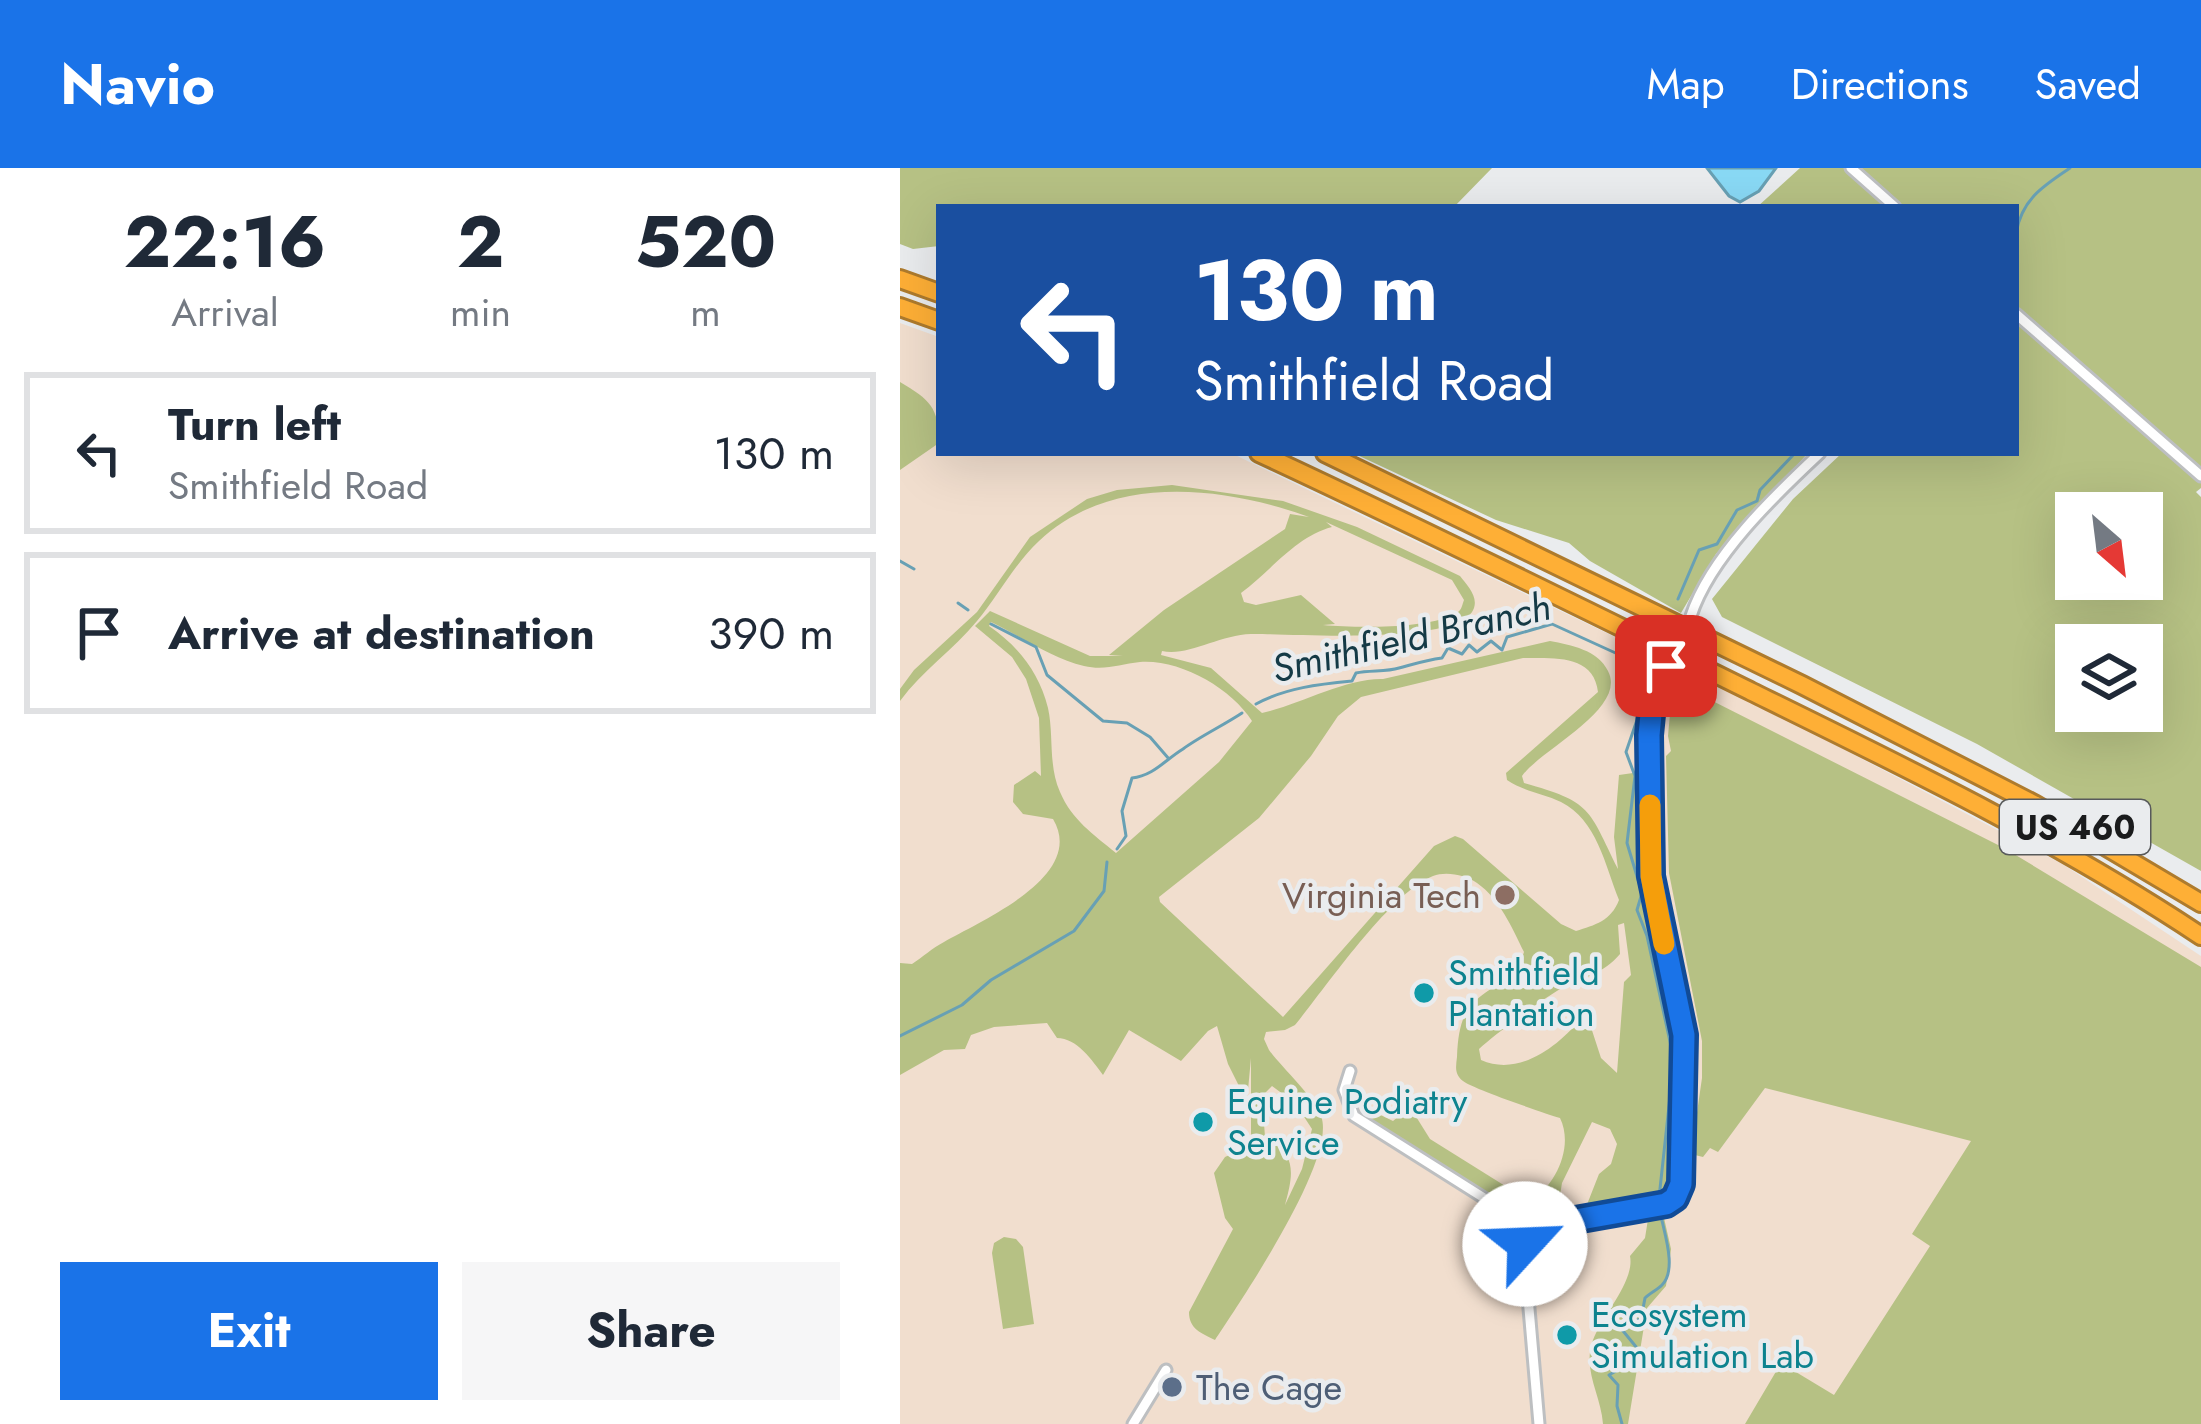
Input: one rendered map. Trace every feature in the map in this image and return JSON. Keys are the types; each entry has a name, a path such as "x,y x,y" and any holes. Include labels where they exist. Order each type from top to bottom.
{"highway":[{"path":"900,279 936,292"},
{"path":"900,307 936,320"},
{"name":"US 460","path":"1265,456 1430,532 1949,790 2078,859 2201,936"},
{"name":"US 460","path":"1331,456 1998,785 2201,903"}],"street":[{"path":"1851,168 1892,204"},
{"path":"2019,317 2201,476"},
{"path":"1690,616 1700,592 1736,542 1817,456"},
{"path":"1527,1236 1564,1222 1666,1204 1681,1184 1684,1035 1651,876 1649,735 1652,704 1666,666"},
{"path":"1350,1071 1343,1090 1354,1116 1492,1203 1527,1236"},
{"path":"1527,1236 1524,1252 1539,1424"},
{"path":"1133,1424 1166,1370"}],"shaded area":[{"name":"Virginia Tech","path":"900,323 936,336 936,456 1237,456 1784,718 2064,865 2201,956 2201,1424 900,1424"}],"green space":[{"path":"900,168 1492,168 1457,204 936,204 936,246 913,249 900,244"},
{"path":"1800,168 2201,168 2201,488 2196,492 2201,497 2201,871 1977,744 1722,617 1712,599 1793,499 1839,456 2019,456 2019,204 1760,204"},
{"path":"900,382 931,406 936,445 900,470"},
{"path":"1359,456 1805,456 1716,554 1681,613 1590,561 1569,543 1496,520"},
{"path":"1172,485 1283,501 1357,527 1460,576 1471,591 1474,608 1462,620 1439,628 1371,635 1251,634 1182,651 1162,651 1161,655 1211,668 1262,713 1353,683 1550,641 1583,650 1603,664 1611,685 1606,700 1522,776 1524,783 1563,796 1585,810 1618,869 1614,837 1619,775 1640,772 1640,837 1676,1030 1670,1188 1665,1196 1586,1207 1617,1144 1610,1129 1592,1122 1562,1183 1557,1213 1527,1223 1489,1193 1366,1120 1370,1110 1393,1121 1410,1107 1430,1139 1531,1202 1560,1164 1565,1141 1560,1118 1480,1089 1457,1073 1458,1039 1466,1013 1480,997 1517,972 1524,952 1492,897 1472,880 1456,875 1433,876 1416,886 1379,920 1295,1025 1266,1032 1269,1050 1317,1108 1322,1136 1315,1163 1284,1230 1215,1340 1194,1326 1189,1312 1233,1229 1225,1218 1214,1173 1225,1157 1251,1145 1251,1058 1248,1090 1242,1092 1217,1026 1181,1061 1129,1030 1103,1075 1083,1051 1057,1038 1047,1023 994,1027 971,1035 965,1049 944,1050 900,1075 900,963 912,964 1026,894 1056,859 1060,840 1053,819 1023,814 1013,802 1014,785 1035,771 1041,776 1039,718 1026,679 1012,657 975,626 990,611 1090,656 1123,656 1109,655 1164,610 1285,529 1290,514 1309,517 1205,493 1133,495 1099,504 1039,541 977,621 900,701 900,689 914,670 977,612 1030,537 1087,499 1117,490","holes":["1326,522 1452,580 1464,600 1461,609 1425,623 1353,627 1323,625 1335,624 1301,595 1256,605 1244,602 1241,593 1284,555 1332,527","991,622 1084,666 1171,665 1218,687 1252,721 1219,762 1116,853 1065,802 1056,782 1050,718 1039,683 1018,651 989,626","1523,658 1570,661 1589,671 1598,692 1506,773 1507,780 1561,802 1583,820 1619,900 1612,913 1576,931 1561,924 1455,836 1434,846 1283,1017 1159,897 1259,818 1338,716 1361,697","1624,923 1631,975 1624,982 1617,1073 1601,1058 1586,1012 1553,1046 1526,1061 1496,1064 1481,1060 1479,1049 1508,1026 1620,954 1618,925","1272,1086 1295,1103 1312,1129 1302,1169 1285,1205 1290,1184 1288,1158 1265,1137 1262,1096"]},
{"path":"1673,681 2004,848 2201,967 2201,1424 1745,1424 1781,1363 1834,1395 1930,1246 1912,1234 1971,1141 1765,1088 1718,1152 1710,1148 1703,1157 1691,1154 1702,1041 1669,873 1666,756 1671,751"},
{"path":"1662,1209 1671,1249 1666,1286 1647,1308 1628,1424 1603,1424 1591,1372 1593,1340 1628,1276 1630,1256 1645,1238 1649,1213"},
{"path":"1004,1237 1016,1239 1023,1247 1034,1324 1003,1329 992,1253 994,1243"}],"water":[{"path":"1707,168 1776,168 1759,191 1740,202 1729,196"}],"waterway":[{"path":"2019,221 2029,202 2070,168"},
{"path":"1678,599 1699,550 1717,544 1737,510 1757,501 1760,490 1792,456"},
{"path":"900,561 914,569"},
{"path":"958,603 968,610"},
{"path":"991,624 1036,647 1047,675 1103,721 1127,723 1150,737 1169,759"},
{"path":"1256,704 1291,690 1352,681 1356,673 1442,658 1448,648 1462,654 1469,645 1477,652 1491,641 1502,650 1507,637 1552,624 1644,666 1637,720 1626,752 1635,776 1627,843 1642,893 1637,910 1674,1060 1659,1198"},
{"name":"Smithfield Branch","path":"1117,849 1126,836 1122,811 1132,778 1153,771 1242,713"},
{"name":"Smithfield Branch","path":"900,1036 962,1005 991,980 1074,931 1104,891 1107,862"},
{"path":"1622,1424 1618,1385 1609,1375 1637,1359 1637,1348 1619,1326 1641,1319 1645,1298 1667,1278 1669,1260 1660,1211"}],"slow traffic":[{"path":"1650,805 1651,876 1664,944"}],"place":[{"name":"Virginia Tech","path":"1505,895"},
{"name":"Smithfield Plantation","path":"1424,993"},
{"name":"Equine Podiatry Service","path":"1203,1122"},
{"name":"Ecosystem Simulation Lab","path":"1567,1335"},
{"name":"The Cage","path":"1172,1387"}],"route":[{"path":"1525,1244 1527,1236 1550,1225 1666,1204 1681,1184 1684,1035 1651,876 1649,735 1652,704 1666,666"}]}
